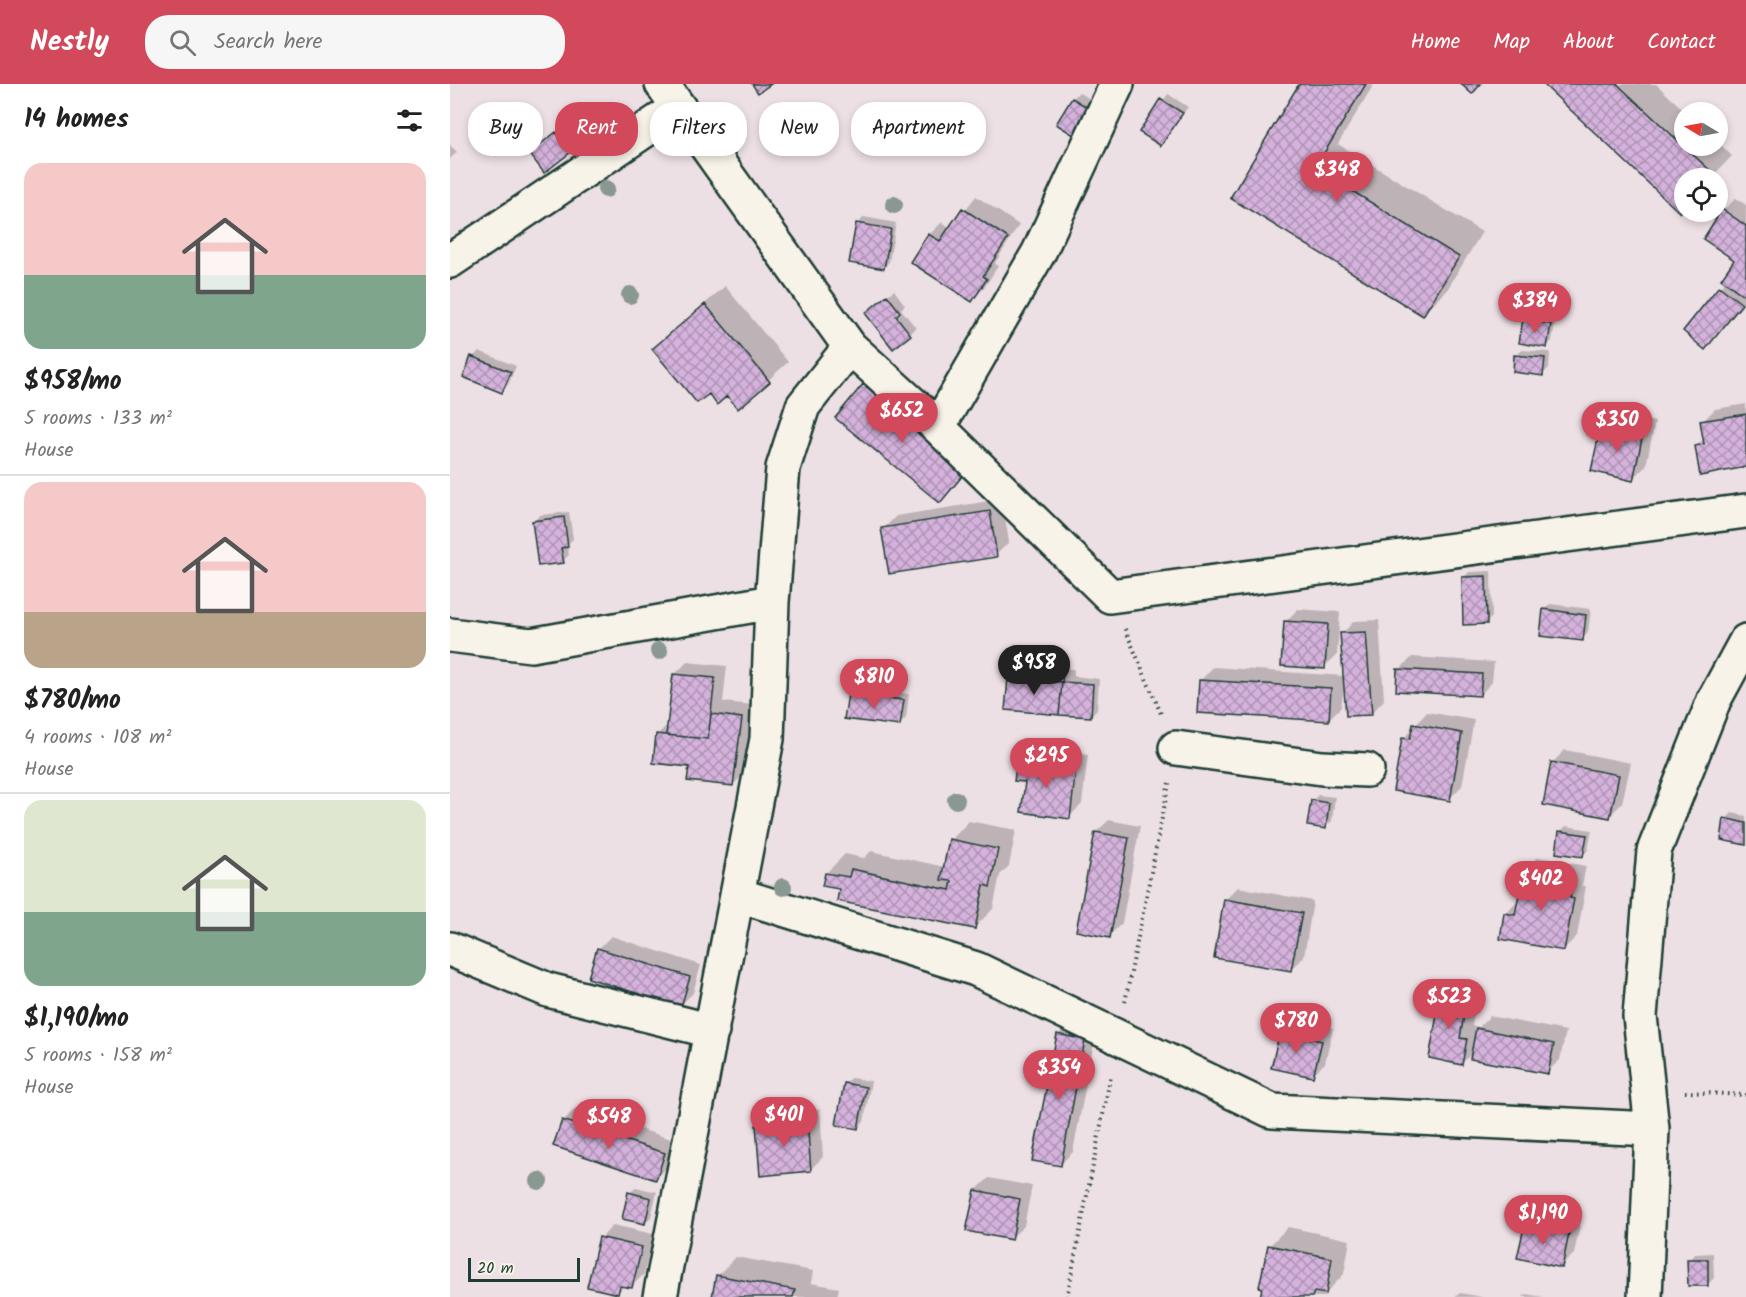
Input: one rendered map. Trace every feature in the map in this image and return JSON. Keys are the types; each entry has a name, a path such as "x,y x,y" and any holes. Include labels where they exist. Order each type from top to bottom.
{"street":[{"path":"938,428 1039,252 1117,84"},
{"path":"450,261 670,96 850,347 938,428 1110,596 1746,511"},
{"path":"660,1297 767,739 772,602 783,468 803,406 850,347"},
{"path":"450,635 531,645 772,602"},
{"path":"1646,1297 1652,1129 1640,1016 1654,851 1714,700 1746,641"},
{"path":"1176,748 1322,768 1367,771"},
{"path":"738,895 976,969 1272,1111 1652,1129"},
{"path":"450,949 548,990 712,1031"}],"path":[{"path":"1067,1297 1176,748 1110,596"},
{"path":"1648,1092 1746,1095"}],"building":[{"path":"752,84 771,84 758,93"},
{"path":"1299,84 1366,84 1315,168 1459,257 1423,316 1230,198"},
{"path":"1461,84 1481,84 1472,94"},
{"path":"1543,84 1617,84 1674,137 1674,156 1695,156 1707,168 1674,168 1674,207"},
{"path":"1072,98 1097,113 1080,139 1056,124"},
{"path":"1160,99 1183,113 1161,146 1139,132"},
{"path":"555,133 555,156 566,156 544,173 531,156 543,156 543,142"},
{"path":"962,208 1008,238 983,276 987,279 972,302 910,262 928,234 940,241"},
{"path":"1728,213 1746,226 1746,297 1721,279 1734,260 1703,239 1714,222 1728,222"},
{"path":"856,223 891,229 884,269 849,263"},
{"path":"1719,286 1742,304 1705,350 1683,331"},
{"path":"887,295 900,312 896,316 911,335 893,349 865,313"},
{"path":"705,304 770,382 738,409 727,396 717,405 709,394 697,403 652,349"},
{"path":"1523,319 1551,324 1547,348 1519,343"},
{"path":"1514,355 1545,358 1543,376 1513,372"},
{"path":"471,356 511,372 502,393 463,377"},
{"path":"863,384 968,469 940,503 835,418"},
{"path":"1746,414 1746,467 1700,476 1695,446 1704,444 1700,421"},
{"path":"1601,425 1643,434 1633,481 1591,471"},
{"path":"990,511 997,557 889,574 881,528"},
{"path":"564,517 568,547 561,548 564,563 538,566 532,521"},
{"path":"1486,576 1487,624 1463,625 1462,577"},
{"path":"1543,609 1586,615 1583,641 1540,636"},
{"path":"1284,621 1328,624 1325,669 1281,666"},
{"path":"1366,632 1372,715 1346,716 1340,633"},
{"path":"1009,660 1064,664 1062,682 1008,678"},
{"path":"1397,669 1482,674 1480,696 1396,691"},
{"path":"673,674 715,678 708,739 666,735"},
{"path":"1008,678 1062,682 1059,715 1005,710"},
{"path":"1199,680 1331,688 1329,721 1197,713"},
{"path":"1062,682 1093,684 1091,717 1059,715"},
{"path":"848,694 904,700 900,726 844,719"},
{"path":"711,714 742,718 733,786 687,781 689,767 653,763 656,734 708,739"},
{"path":"1413,724 1462,733 1450,801 1393,791 1402,738 1410,739"},
{"path":"1017,760 1076,768 1070,819 1021,812 1025,782 1014,781"},
{"path":"1551,762 1619,775 1610,818 1543,805"},
{"path":"1311,800 1329,803 1326,829 1307,826"},
{"path":"1724,818 1746,823 1746,845 1721,840"},
{"path":"1559,831 1587,835 1583,857 1556,853"},
{"path":"1095,832 1129,838 1110,938 1076,931"},
{"path":"949,839 998,849 990,887 984,885 975,929 837,901 839,889 822,886 825,873 849,877 851,869 950,890 952,881 941,880"},
{"path":"1524,869 1574,879 1570,898 1574,899 1564,951 1500,939 1504,913 1515,915"},
{"path":"1224,899 1302,913 1291,971 1214,958"},
{"path":"597,948 690,977 681,1007 588,978"},
{"path":"1441,993 1467,998 1460,1038 1467,1039 1462,1065 1429,1058"},
{"path":"1476,1028 1554,1044 1548,1074 1470,1059"},
{"path":"1280,1031 1322,1041 1313,1077 1271,1068"},
{"path":"1057,1034 1085,1040 1061,1166 1032,1161"},
{"path":"844,1083 866,1087 858,1129 836,1125"},
{"path":"562,1120 665,1153 656,1180 553,1146"},
{"path":"807,1120 811,1171 760,1176 756,1125"},
{"path":"975,1190 1020,1199 1012,1240 966,1231"},
{"path":"628,1192 651,1198 645,1224 622,1219"},
{"path":"1525,1223 1569,1233 1562,1268 1517,1258"},
{"path":"599,1237 642,1247 632,1288 620,1286 618,1294 587,1287"},
{"path":"1268,1245 1332,1258 1326,1294 1314,1292 1312,1297 1260,1297 1262,1288 1259,1287"},
{"path":"1687,1259 1708,1259 1708,1286 1688,1286"},
{"path":"716,1275 795,1290 793,1297 712,1297"}]}
